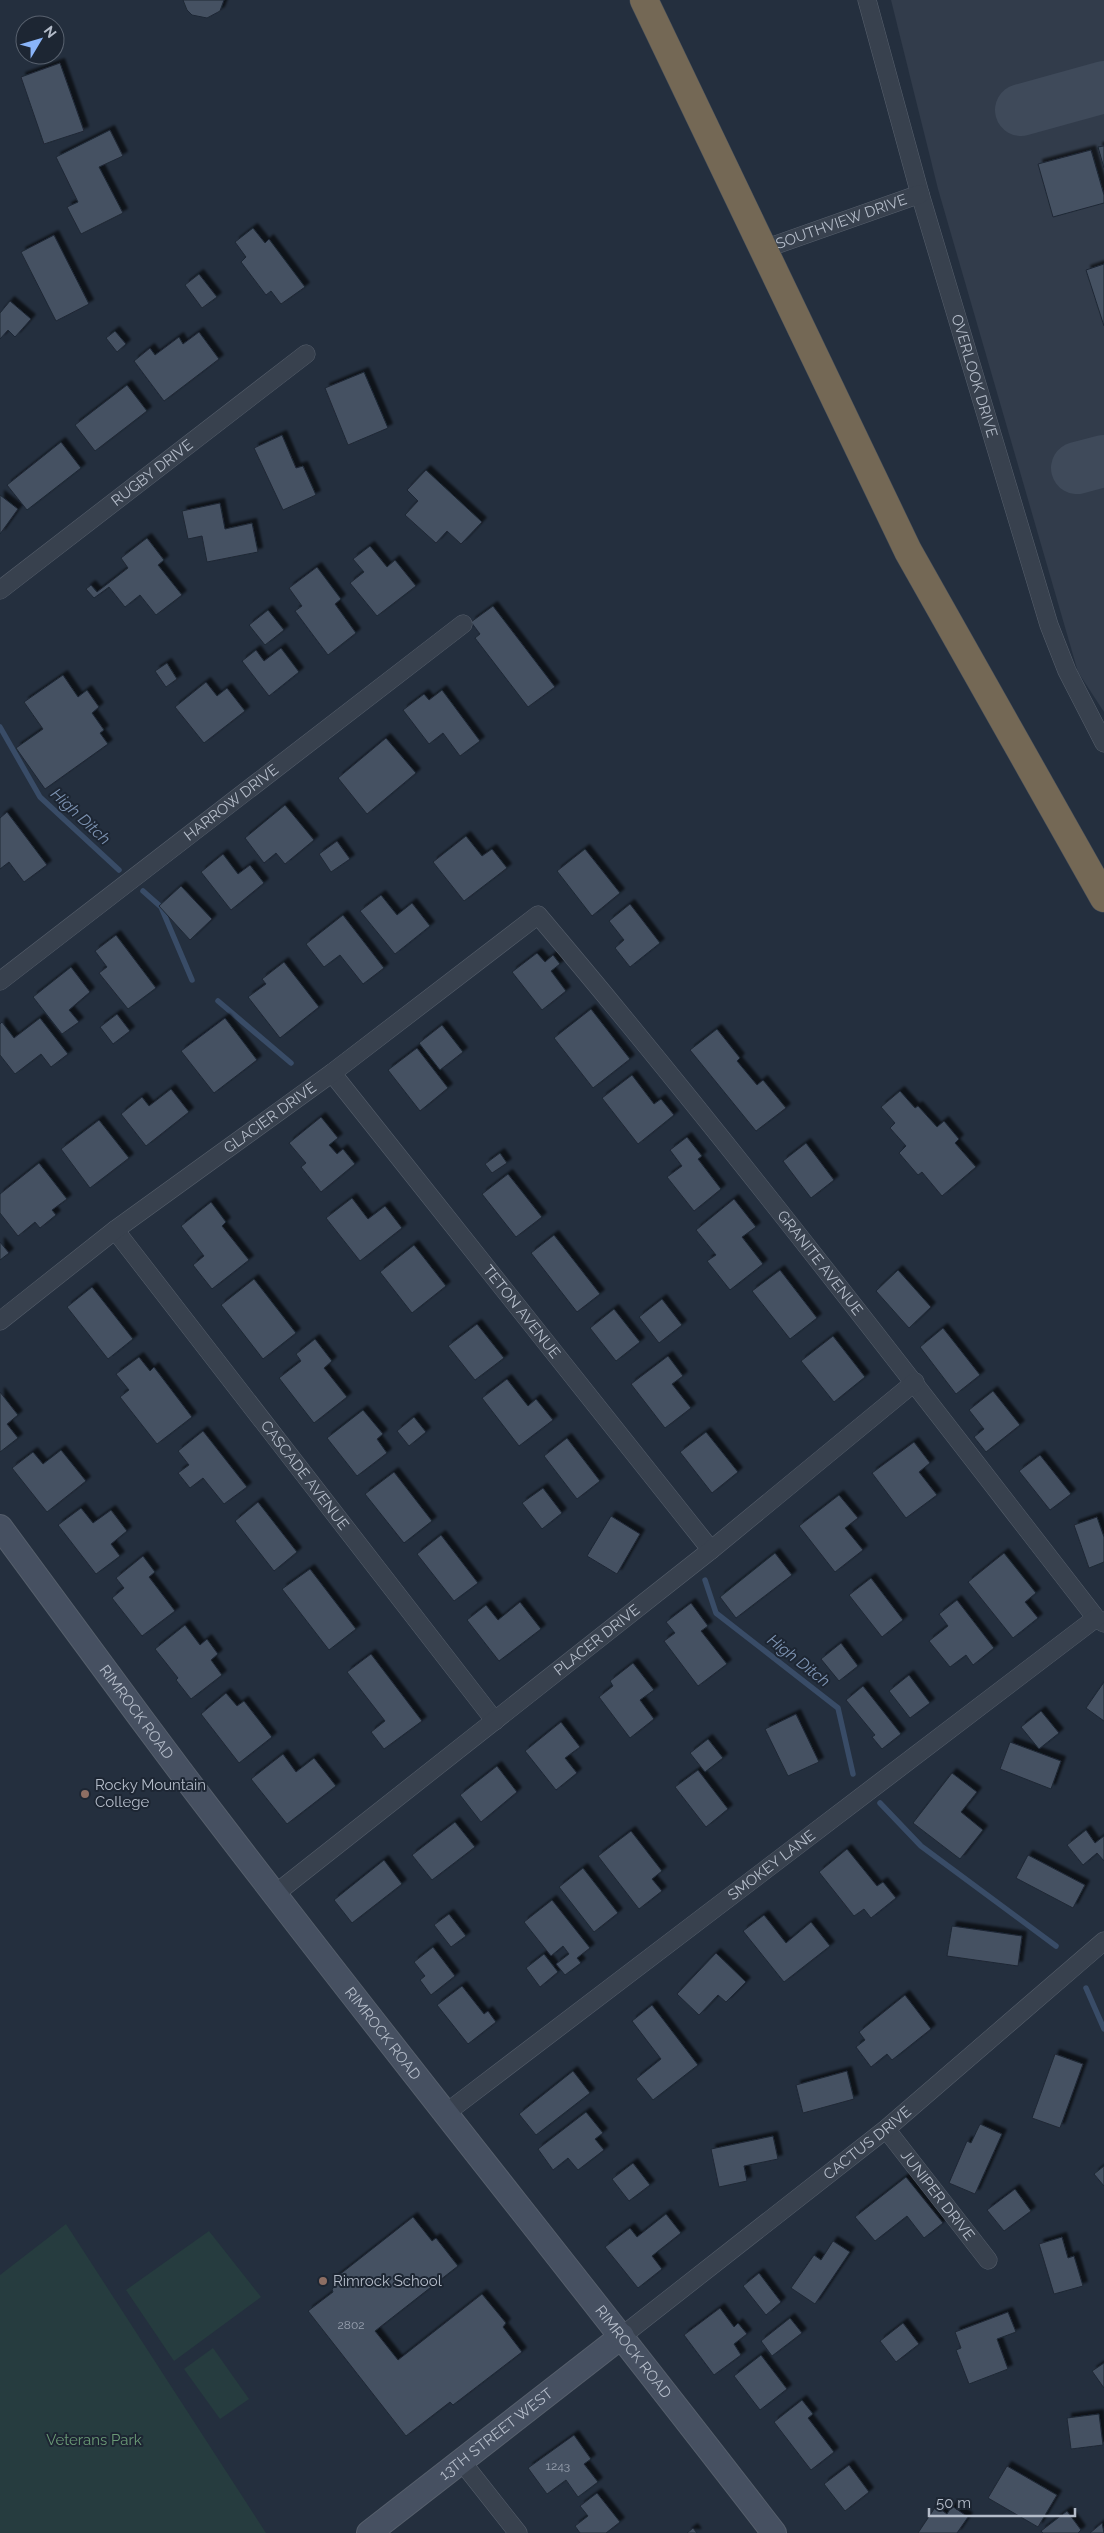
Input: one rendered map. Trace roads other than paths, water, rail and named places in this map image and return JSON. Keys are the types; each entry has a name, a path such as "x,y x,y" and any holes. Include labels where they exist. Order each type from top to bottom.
{"highway":[{"path":"644,0 908,551 1104,898"}],"main road":[{"name":"RIMROCK ROAD","path":"0,1527 171,1758 774,2533"},
{"name":"13TH STREET WEST","path":"369,2533 622,2336"}],"street":[{"name":"OVERLOOK DRIVE","path":"867,0 920,194 1049,625 1066,671 1104,743"},
{"name":"SOUTHVIEW DRIVE","path":"764,250 920,194"},
{"name":"RUGBY DRIVE","path":"0,590 306,354"},
{"name":"HARROW DRIVE","path":"0,981 463,624"},
{"name":"GLACIER DRIVE","path":"0,1320 115,1230 332,1073 538,915"},
{"name":"GRANITE AVENUE","path":"538,915 620,1012 1100,1620"},
{"name":"TETON AVENUE","path":"332,1073 711,1550"},
{"name":"CASCADE AVENUE","path":"115,1230 495,1721"},
{"name":"PLACER DRIVE","path":"276,1894 711,1550 914,1382"},
{"name":"SMOKEY LANE","path":"446,2113 1100,1620"},
{"name":"CACTUS DRIVE","path":"622,2336 886,2129 1104,1941"},
{"name":"JUNIPER DRIVE","path":"886,2129 988,2260"},
{"path":"462,2462 518,2533"}],"waterway":[{"name":"High Ditch","path":"0,727 40,797 119,870"},
{"name":"High Ditch","path":"143,891 161,907 192,980"},
{"name":"High Ditch","path":"218,1001 291,1063"},
{"name":"High Ditch","path":"705,1580 716,1613 838,1708 853,1774"},
{"name":"High Ditch","path":"880,1803 921,1846 1056,1946"},
{"name":"High Ditch","path":"1086,1988 1104,2029"}],"place":[{"name":"Rocky Mountain College","path":"85,1794"},
{"name":"Rimrock School","path":"323,2281"}],"park label":[{"name":"Veterans Park","path":"94,2440"}]}
